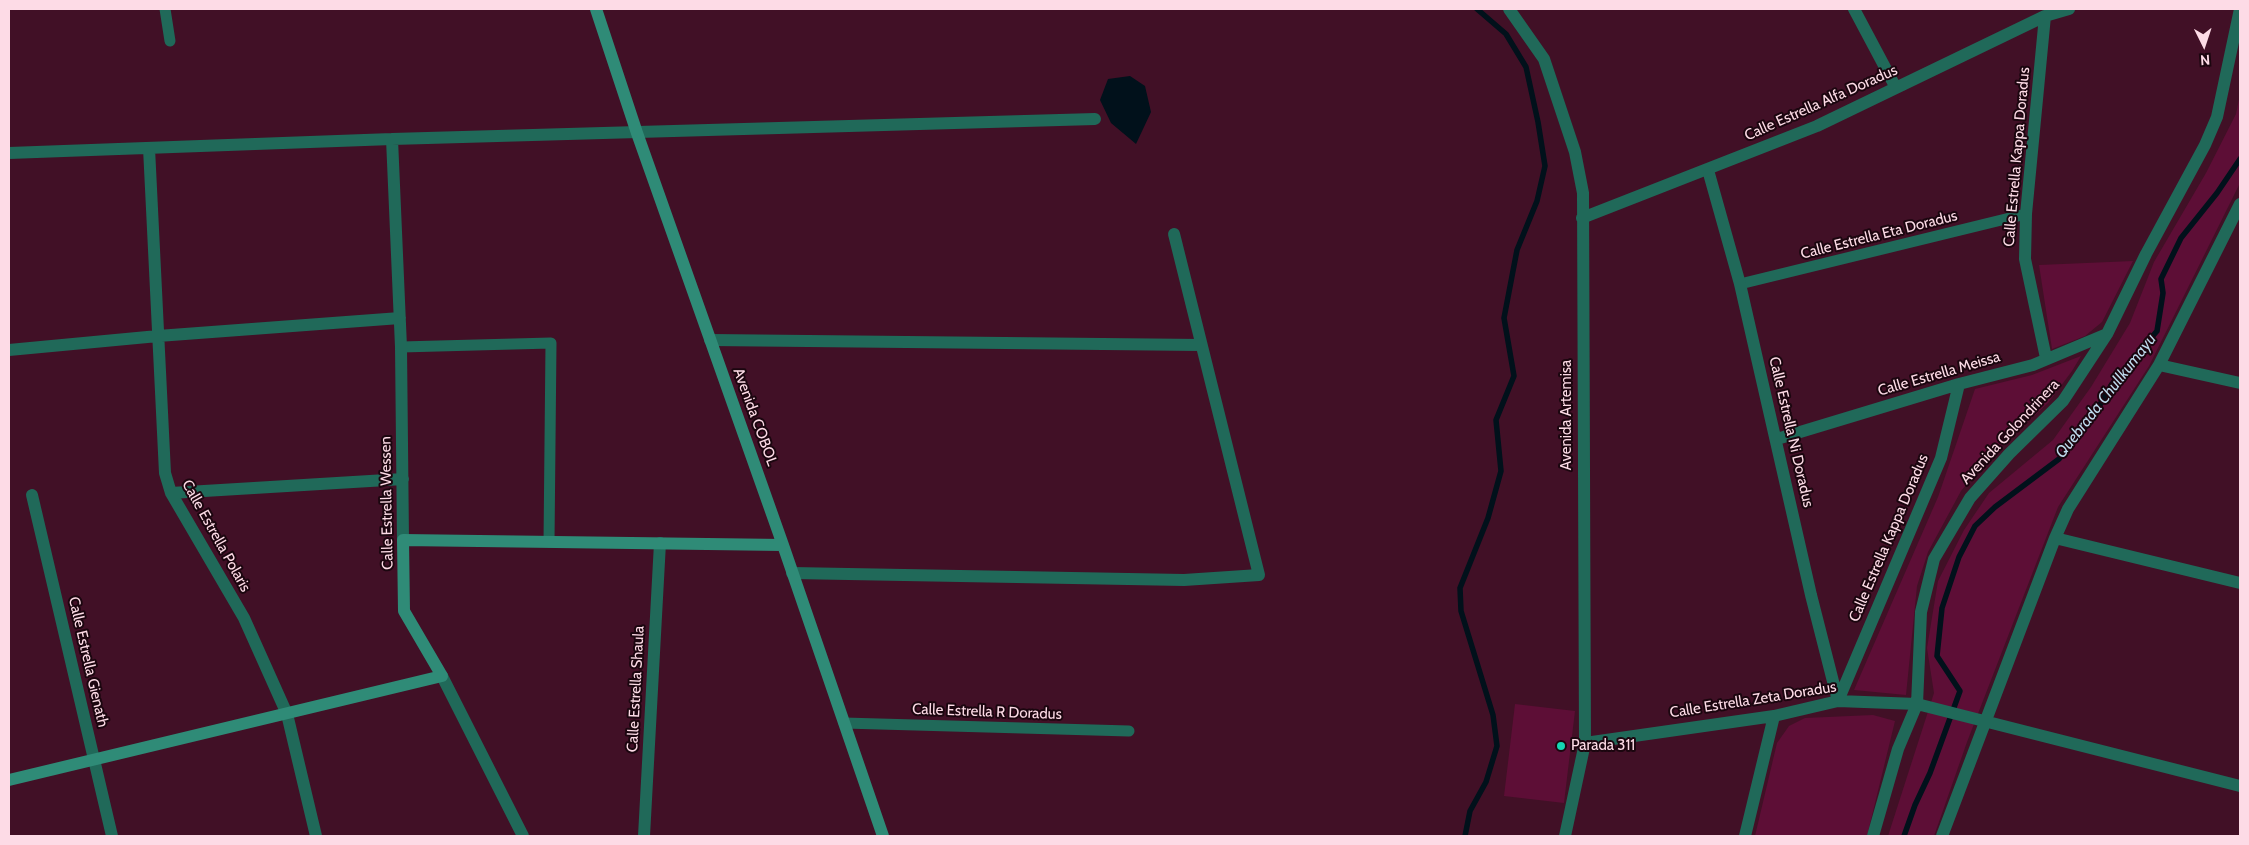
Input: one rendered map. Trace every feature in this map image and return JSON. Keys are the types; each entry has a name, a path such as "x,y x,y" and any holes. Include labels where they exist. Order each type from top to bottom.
{"street":[{"name":"Avenida COBOL","path":"596,9 637,133 783,545 883,836"},
{"name":"Avenida Artemisa","path":"1509,9 1544,59 1576,152 1583,193 1585,742 1565,836"},
{"path":"1854,9 1896,88"},
{"name":"Calle Estrella Alfa Doradus","path":"1582,218 1817,126 2045,16 2069,9"},
{"name":"Avenida Golondrinera","path":"1873,836 1898,749 1917,704 1921,612 1934,559 1970,498 2008,454 2064,401 2107,334 2146,254 2205,145 2217,117 2240,9"},
{"name":"Calle Estrella Kappa Doradus","path":"2045,16 2026,214 2025,259 2046,358"},
{"path":"9,153 392,139 1095,119"},
{"name":"Calle Estrella Wessen","path":"392,139 401,347 404,611 442,676 523,836"},
{"name":"Calle Estrella Polaris","path":"150,148 165,473 172,493 244,618 287,714 316,836"},
{"name":"Calle Estrella Ni Doradus","path":"1708,170 1740,284 1777,439 1811,595 1838,701"},
{"path":"1942,836 1984,721 2068,509 2159,364 2240,204"},
{"path":"792,573 1184,580 1259,575 1174,234"},
{"path":"9,350 158,336 400,318"},
{"name":"Calle Estrella Meissa","path":"1777,439 1959,384 2033,365 2107,334"},
{"path":"710,340 1201,346"},
{"path":"2159,364 2240,383"},
{"name":"Calle Estrella Kappa Doradus","path":"1838,701 1941,458 1959,384"},
{"path":"172,493 403,479"},
{"name":"Calle Estrella Gienath","path":"32,495 112,836"},
{"path":"2055,538 2240,583"},
{"path":"403,540 783,545"},
{"name":"Calle Estrella Shaula","path":"644,836 660,543"},
{"path":"9,780 442,676"},
{"name":"Calle Estrella Zeta Doradus","path":"1585,742 1774,716 1838,701 1917,704 2240,786"},
{"path":"1745,836 1774,716"}],"lane":[{"path":"165,9 170,41"},
{"name":"Calle Estrella Eta Doradus","path":"1740,284 2026,214"},
{"path":"401,347 551,343 549,542"},
{"name":"Calle Estrella R Doradus","path":"844,723 1129,731"}],"shaded area":[{"path":"2240,94 2240,183 2149,366 2058,507 1967,742 1934,836 1888,836 1934,693 1927,648 1938,581 1964,530 1989,493 2053,440 2091,387 2130,323 2154,262 2206,173 2236,114"},
{"path":"2133,261 2102,322 2085,336 2052,349 2039,265"},
{"path":"2081,356 2048,403 1989,458 1961,491 1928,552 1917,586 1906,695 1854,690 1938,497 1975,389 2032,375"},
{"path":"1515,704 1575,711 1564,803 1504,796"},
{"path":"1873,715 1895,721 1867,836 1755,836 1777,743 1789,726 1805,718"}],"water":[{"path":"1130,76 1145,86 1151,112 1136,144 1111,123 1100,100 1108,79"}],"waterway":[{"path":"1465,836 1470,811 1486,782 1497,746 1493,715 1461,611 1460,588 1488,518 1501,471 1496,420 1514,376 1504,318 1517,250 1537,201 1545,166 1526,67 1506,34 1477,9"},
{"name":"Quebrada Chullkumayu","path":"1904,836 1915,805 1930,773 1960,691 1937,656 1942,608 1959,557 1975,526 1995,507 2059,459 2091,420 2112,384 2157,331 2163,293 2161,279 2181,238 2217,193 2240,159"}],"place":[{"name":"Parada 311","path":"1561,746"}]}
